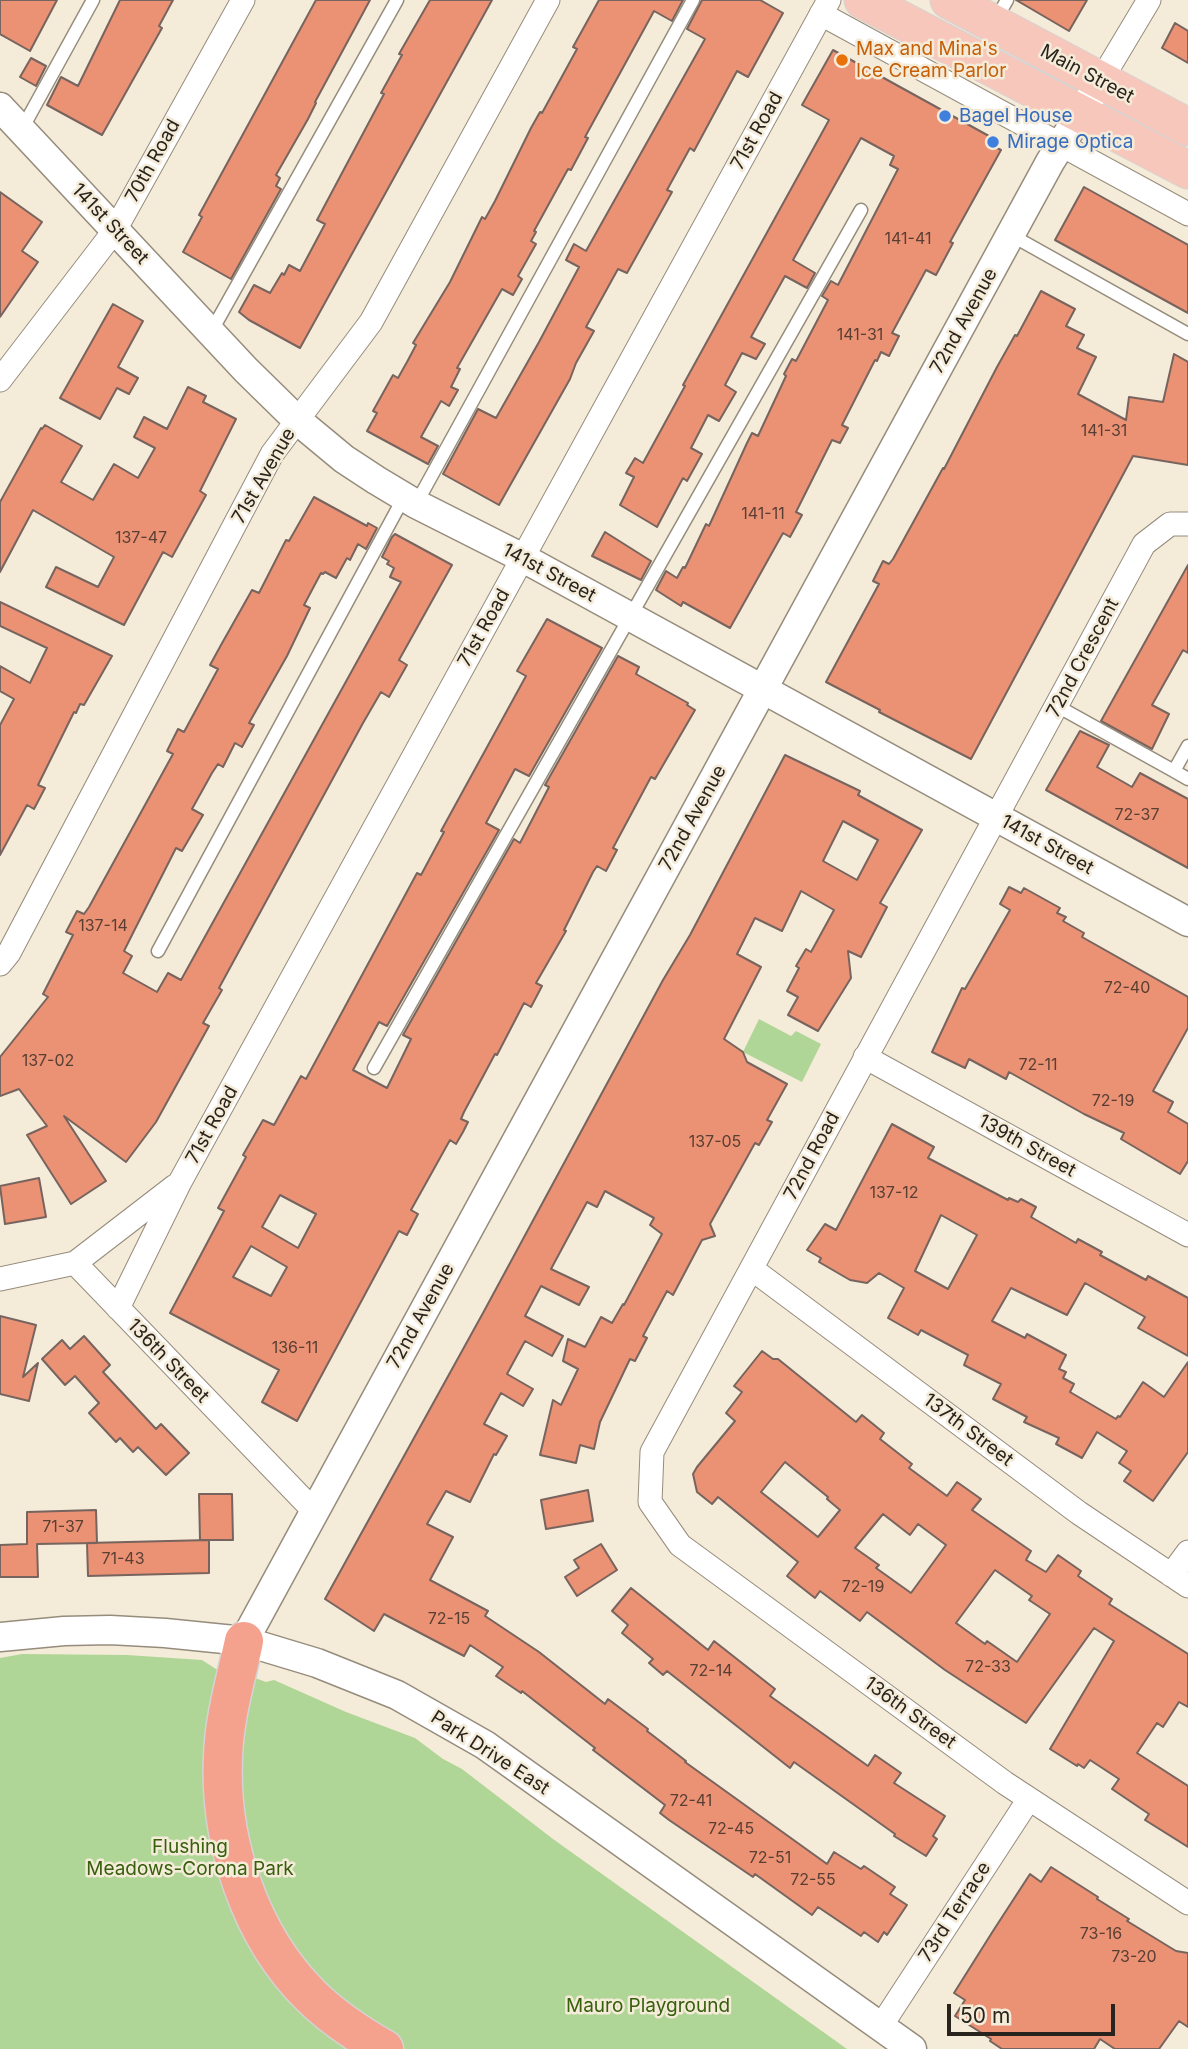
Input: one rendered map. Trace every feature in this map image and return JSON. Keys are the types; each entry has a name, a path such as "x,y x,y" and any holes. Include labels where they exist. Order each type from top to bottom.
{"highway":[{"path":"244,1641 223,1756 224,1804 235,1864 262,1926 291,1973 311,1996 352,2031 384,2049"}],"main road":[{"name":"Main Street","path":"863,0 1188,170"},
{"name":"Main Street","path":"949,0 1000,12 1100,82 1188,127"}],"street":[{"name":"70th Road","path":"0,380 115,230 243,0"},
{"name":"71st Avenue","path":"0,964 272,454 371,322 548,0"},
{"name":"72nd Avenue","path":"244,1641 1060,144 1081,114 1145,1"},
{"path":"825,7 1060,144 1188,214"},
{"name":"71st Road","path":"118,1308 180,1182 825,7"},
{"name":"141st Street","path":"7,118 296,420 344,459 410,500 630,616 1188,922"},
{"name":"72nd Crescent","path":"997,817 1144,544 1170,524 1188,524"},
{"name":"72nd Road","path":"650,1502 652,1452 997,817"},
{"name":"139th Street","path":"865,1057 1188,1235"},
{"name":"71st Road","path":"75,1264 180,1182"},
{"path":"0,1279 75,1264"},
{"name":"136th Street","path":"75,1264 314,1512"},
{"name":"137th Street","path":"752,1269 1079,1513 1180,1581"},
{"name":"136th Street","path":"650,1502 680,1545 1029,1799 1188,1903"},
{"path":"1180,1581 1188,1552"},
{"name":"Park Drive East","path":"0,1637 110,1630 244,1641 317,1663 397,1695 485,1745 912,2049"},
{"name":"73rd Terrace","path":"881,2026 1029,1799"}],"lane":[{"path":"7,118 93,0"},
{"path":"211,332 397,0"},
{"path":"158,951 693,0"},
{"path":"374,1068 861,210"},
{"path":"1011,234 1188,334"},
{"path":"1057,706 1188,779"},
{"path":"1174,771 1188,746"}],"green space":[{"path":"759,1019 791,1036 796,1031 821,1044 802,1082 743,1052"},
{"name":"Flushing Meadows-Corona Park","path":"22,1654 127,1655 202,1660 216,1669 236,1671 266,1682 274,1680 346,1712 415,1738 443,1759 462,1769 553,1839 847,2049 0,2049 0,1658"}],"building":[{"path":"0,0 57,0 30,51 0,34"},
{"path":"120,0 173,0 159,26 162,28 102,135 47,105 61,77 78,86"},
{"path":"316,0 370,0 276,175 280,178 276,186 281,189 231,279 183,252 202,217 199,215"},
{"path":"430,0 492,0 300,348 239,312 254,285 270,293 289,265 300,271 325,224 317,220 384,94 381,93 402,55 399,54"},
{"path":"599,0 683,0 672,21 654,11 585,137 588,138 571,170 568,169 534,231 536,232 531,241 536,244 518,276 522,279 513,295 502,289 457,368 460,369 451,387 458,390 449,406 441,401 421,437 438,446 428,464 367,431 377,413 373,411 393,375 398,378 407,362 416,345 413,343 450,282 482,217 485,219 495,201 531,128 577,49 573,47"},
{"path":"702,0 760,0 783,13 748,77 737,71 694,151 690,148 667,190 672,192 627,273 618,269 586,327 594,331 570,379 499,505 443,474 478,409 496,418 579,267 566,260 574,244 586,251 705,39 687,29"},
{"path":"1016,0 1087,0 1069,31"},
{"path":"1175,23 1188,31 1188,63 1162,48"},
{"path":"833,50 998,141 995,147 1001,150 950,242 953,243 936,275 926,270 892,333 899,336 889,356 881,352 877,361 875,360 842,425 848,428 840,443 832,440 796,512 802,515 790,537 783,533 730,628 683,602 681,606 656,590 666,571 677,578 683,567 685,568 706,524 709,526 752,433 758,436 786,376 784,374 792,359 796,361 828,300 822,296 831,281 838,285 898,169 890,165 894,156 861,138 793,260 815,273 807,288 785,276 751,337 765,344 756,359 742,353 725,385 736,392 719,421 708,415 691,448 702,454 687,481 683,478 657,527 620,505 634,477 626,473 635,458 643,463 829,120 802,105"},
{"path":"31,58 46,66 36,86 20,77"},
{"path":"1084,187 1188,245 1188,313 1055,240"},
{"path":"0,192 42,222 22,251 38,262 0,317"},
{"path":"1041,291 1075,309 1066,326 1084,335 1077,348 1096,357 1078,394 1126,420 1129,397 1163,402 1174,354 1188,362 1188,465 1133,456 971,759 826,682 879,584 873,581 883,561 889,564 893,559"},
{"path":"113,304 143,321 118,367 138,378 129,394 117,388 100,419 60,398"},
{"path":"188,387 206,396 203,402 236,419 200,491 206,495 172,557 163,552 124,625 46,587 56,567 98,587 114,557 33,510 0,572 0,502 41,428 45,425 82,446 61,482 93,500 114,464 138,478 155,448 134,437 144,417 167,429"},
{"path":"314,497 367,526 368,523 377,528 366,549 358,544 336,578 325,572 321,573 304,605 310,608 287,656 249,723 254,725 242,747 235,743 223,767 218,764 212,773 192,809 203,815 182,851 176,848 124,951 132,956 123,973 157,992 168,973 181,980 401,582 390,577 394,568 382,557 392,537 395,534 452,565 399,660 407,665 389,697 381,692 219,988 222,990 203,1023 209,1026 156,1122 126,1162 64,1116 106,1181 71,1204 27,1135 47,1126 19,1089 0,1096 0,1057 48,997 43,994 73,935 66,932 77,911 84,914 89,907 173,754 167,751 178,729 184,732 218,669 210,665 252,590 259,593 286,540 289,541"},
{"path":"605,532 651,561 641,580 592,556"},
{"path":"1188,565 1188,653 1183,650 1152,705 1169,714 1152,749 1101,721"},
{"path":"0,602 112,656 84,705 80,704 76,713 74,712 38,785 45,788 34,809 27,805 0,855 0,725 14,699 0,691 0,666 30,683 47,648 0,626"},
{"path":"547,619 602,648 529,776 515,769 486,823 499,830 387,1026 379,1022 353,1070 387,1088 411,1039 403,1035 514,839 520,843 549,787 545,785 618,656 639,667 636,674 688,703 687,705 695,710 655,779 651,777 613,848 617,850 606,871 597,866 593,872 564,930 566,931 536,983 542,986 531,1007 524,1003 497,1055 495,1054 461,1119 468,1122 463,1132 456,1144 450,1140 411,1210 418,1214 407,1235 399,1231 297,1421 262,1402 279,1370 170,1313 224,1211 218,1208 263,1120 274,1125 301,1076 306,1079 417,873 421,875 444,832 441,831 526,676 517,671","holes":["280,1195 316,1214 298,1248 262,1227","251,1246 287,1267 271,1296 233,1277"]},
{"path":"1080,731 1109,745 1097,767 1132,787 1140,773 1188,799 1188,868 1046,790"},
{"path":"785,755 860,791 858,795 922,830 880,903 887,907 861,957 848,951 851,978 818,1031 788,1015 798,997 787,991 799,968 796,966 806,949 811,952 834,910 801,891 782,931 755,918 737,954 761,967 724,1039 743,1052 747,1062 787,1084 767,1120 772,1122 759,1145 755,1143 710,1224 715,1236 702,1240 673,1295 667,1291 643,1336 647,1338 635,1361 630,1359 600,1422 594,1449 580,1445 576,1463 540,1455 553,1400 561,1405 578,1369 563,1361 568,1339 585,1347 601,1317 612,1323 662,1234 650,1225 654,1218 605,1191 597,1207 587,1202 551,1269 589,1287 579,1305 541,1286 525,1316 563,1336 552,1356 525,1341 507,1374 533,1389 523,1406 501,1393 484,1424 507,1436 496,1455 494,1454 470,1502 446,1491 427,1524 453,1537 430,1580 488,1611 485,1616 539,1652 605,1704 608,1699 648,1729 647,1731 685,1762 827,1864 834,1852 861,1869 864,1866 895,1887 890,1894 907,1905 887,1935 884,1932 878,1942 864,1932 861,1936 818,1907 812,1915 755,1874 753,1877 669,1820 660,1813 665,1805 522,1691 521,1693 496,1676 503,1667 470,1645 464,1656 384,1614 374,1631 325,1599 690,935","holes":["843,821 878,840 857,880 823,861"]},
{"path":"1009,887 1021,893 1024,888 1060,908 1057,913 1066,917 1063,921 1084,933 1082,937 1188,997 1188,1028 1153,1091 1173,1102 1168,1112 1188,1124 1188,1161 1180,1174 1121,1139 1124,1133 1009,1072 1006,1079 969,1059 965,1068 932,1052 962,988 965,989 1010,910 1000,904"},
{"path":"892,1124 934,1147 928,1158 1008,1200 1009,1198 1018,1202 1021,1199 1036,1207 1031,1217 1076,1243 1078,1239 1102,1252 1100,1255 1146,1280 1148,1276 1188,1298 1188,1356 1138,1328 1145,1317 1085,1283 1067,1315 1011,1288 992,1321 1025,1338 1027,1334 1066,1355 1059,1369 1066,1372 1063,1378 1074,1384 1070,1392 1116,1419 1143,1382 1164,1397 1188,1362 1188,1452 1153,1501 1124,1481 1131,1471 1119,1463 1127,1451 1097,1432 1082,1458 1056,1444 1059,1438 1024,1422 1027,1417 993,1399 1001,1384 964,1365 968,1355 921,1330 918,1335 888,1318 904,1288 879,1273 867,1283 850,1280 819,1262 821,1258 807,1250 825,1224 836,1230","holes":["941,1215 977,1235 948,1289 915,1271"]},
{"path":"39,1178 46,1217 5,1224 0,1186"},
{"path":"0,1316 36,1325 23,1377 38,1363 29,1401 0,1394"},
{"path":"84,1336 110,1365 103,1372 156,1429 161,1424 189,1453 166,1475 138,1447 133,1452 120,1438 116,1442 89,1413 99,1403 75,1376 65,1385 42,1359 62,1340 70,1349"},
{"path":"762,1351 773,1359 778,1359 856,1422 862,1415 884,1433 880,1439 912,1464 909,1468 947,1496 957,1482 981,1499 972,1510 1031,1551 1026,1560 1046,1572 1058,1555 1081,1571 1078,1576 1112,1599 1109,1604 1188,1654 1188,1707 1179,1702 1163,1727 1157,1723 1137,1753 1188,1786 1188,1847 1145,1820 1149,1814 1112,1789 1119,1779 1090,1760 1084,1768 1050,1749 1114,1641 1094,1628 1026,1723 945,1670 867,1612 860,1621 820,1591 815,1598 787,1576 798,1562 718,1497 712,1504 697,1492 693,1474 735,1421 726,1413 742,1392 734,1386","holes":["785,1462 840,1510 818,1537 761,1492","883,1514 910,1535 918,1524 946,1545 911,1593 876,1568 879,1565 855,1548","995,1570 1032,1596 1029,1600 1050,1614 1017,1662 956,1623"]},
{"path":"588,1490 593,1521 546,1529 541,1500"},
{"path":"199,1494 232,1494 233,1540 200,1540"},
{"path":"96,1510 97,1543 37,1544 38,1577 0,1577 0,1545 27,1544 27,1512"},
{"path":"209,1540 209,1573 88,1576 87,1543"},
{"path":"601,1544 617,1570 577,1596 565,1577 579,1568 574,1560"},
{"path":"631,1588 708,1650 714,1641 775,1689 770,1696 868,1766 875,1755 901,1773 894,1783 945,1816 933,1836 937,1839 926,1856 894,1836 895,1834 794,1762 790,1768 667,1671 663,1675 649,1663 653,1659 622,1633 628,1625 612,1611"},
{"path":"1051,1867 1129,1919 1127,1921 1176,1951 1188,1953 1188,2027 1179,2021 1159,2049 1115,2049 1100,2039 1094,2049 1002,2049 955,2016 965,2000 954,1993 993,1931 1030,1874 1041,1882"}],"place":[{"name":"Max and Mina's Ice Cream Parlor","path":"842,60"},
{"name":"Bagel House","path":"945,116"},
{"name":"Mirage Optica","path":"993,142"}],"park label":[{"name":"Mauro Playground","path":"648,2006"}]}
